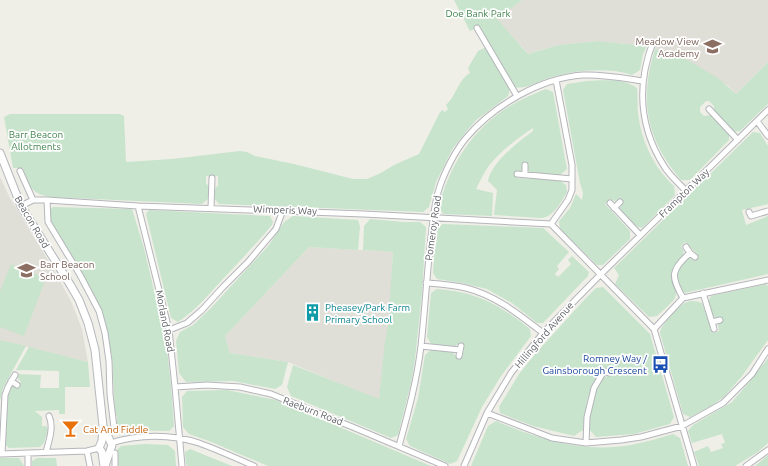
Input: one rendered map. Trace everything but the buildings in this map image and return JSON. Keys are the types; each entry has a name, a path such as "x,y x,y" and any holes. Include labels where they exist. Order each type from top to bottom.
{"main road":[{"name":"Beacon Road","path":"0,153 21,206 72,286 88,323 95,350 103,426 102,441 106,451 105,466"},
{"name":"Beacon Road","path":"103,426 112,446 106,451"},
{"path":"102,441 107,439 111,442"}],"street":[{"path":"477,28 517,96"},
{"path":"652,44 643,81 642,99 645,118 651,141 664,167 686,191"},
{"name":"Pomeroy Road","path":"399,446 415,390 421,346 426,283 438,190 449,166 466,139 493,112 517,96 556,80 582,75 603,75 643,81"},
{"path":"556,80 572,165 572,190 568,200 551,224 654,329 694,466"},
{"path":"709,109 738,140"},
{"name":"Frampton Way","path":"600,275 768,110"},
{"path":"757,121 768,136"},
{"path":"525,174 526,165"},
{"name":"Beacon Road","path":"20,171 33,200"},
{"path":"517,174 572,178"},
{"path":"211,208 212,178"},
{"name":"Wimperis Way","path":"21,206 33,200 47,200 138,206 283,210 551,224"},
{"name":"Beacon Road","path":"47,200 48,222 80,275 98,311 109,361 109,395 114,428"},
{"path":"614,208 620,202"},
{"path":"610,203 640,235"},
{"name":"Morland Road","path":"138,206 169,330 182,466"},
{"path":"169,330 187,323 202,310 248,262 276,229 283,210"},
{"path":"750,216 768,211"},
{"path":"686,247 690,254 695,257"},
{"path":"683,298 677,287 674,273 679,262 690,254"},
{"name":"Hillingford Avenue","path":"464,466 488,413 511,373 543,333 600,275"},
{"path":"654,329 683,298 768,280"},
{"path":"426,283 467,288 495,300 543,333"},
{"path":"703,293 714,329"},
{"path":"712,322 720,320"},
{"path":"421,346 460,351"},
{"path":"488,413 552,438 586,443 641,437 682,426 723,403 752,374 768,349"},
{"path":"586,443 587,417 594,388 607,372 599,368"},
{"path":"15,375 8,386 5,395 1,454 28,454 87,450 106,451"},
{"path":"11,381 17,385"},
{"name":"Raeburn Road","path":"175,387 207,385 240,387 271,394 445,466"},
{"path":"46,452 51,429 51,421 49,416"},
{"path":"111,442 135,437 165,437 180,439 198,443 254,466"},
{"path":"87,450 90,466"},
{"path":"746,466 768,450"},
{"name":"Beacon Road","path":"106,451 115,466"},
{"path":"28,454 28,466"}],"shaded area":[{"name":"Meadow View Academy","path":"522,0 768,0 768,62 736,94 728,86 684,58 655,49 656,43 651,41 647,46 598,41 559,45 527,54 527,52 496,19"},
{"name":"Barr Beacon School","path":"0,177 10,198 71,301 82,329 88,362 0,340"},
{"path":"309,247 393,252 390,308 379,400 288,362 230,353 225,336"}],"green space":[{"name":"Doe Bank Park","path":"454,0 522,0 497,19 528,54 559,45 598,41 647,46 643,54 640,70 632,75 602,70 579,71 558,75 528,86 519,88 514,87 479,27 470,31"},
{"name":"Barr Beacon Allotments","path":"484,48 487,49 510,89 508,96 475,121 453,148 436,182 429,207 423,212 219,204 214,198 215,189 218,185 218,176 206,176 206,183 209,187 209,198 202,204 50,197 38,193 31,188 23,168 13,168 4,117 10,114 120,114 124,116 126,162 172,159 240,151 247,152 255,156 353,179 367,179 419,154 439,114 442,110 445,112 448,109 446,105 453,97 462,80 470,73 468,68 478,51"},
{"path":"655,49 684,58 718,78 736,94 768,62 768,104 740,131 733,132 714,112 714,106 709,101 706,101 700,107 700,112 704,116 710,115 729,135 729,140 690,180 681,180 669,165 653,134 647,102 647,85"},
{"path":"587,81 620,81 637,88 638,116 647,147 651,156 667,180 674,186 675,195 642,228 626,218 620,208 622,204 618,200 615,201 610,199 605,204 630,231 630,239 603,265 597,265 560,229 559,221 570,208 576,194 582,200 583,193 563,90 567,84"},
{"path":"546,89 553,92 567,169 560,175 531,173 528,170 528,163 523,163 522,171 516,173 517,178 559,180 566,185 567,192 557,208 550,215 541,218 494,215 497,190 488,181 490,174 506,153 533,131 533,128 521,136 493,161 486,169 476,189 493,193 492,216 443,214 439,207 443,192 464,149 485,125 497,115 523,99"},
{"path":"753,132 760,133 768,146 768,204 742,210 746,225 768,216 768,274 684,293 678,284 677,278 679,267 686,259 691,257 698,259 698,255 685,242 681,246 684,253 683,256 674,266 671,273 676,291 675,298 657,316 649,317 615,284 619,275 614,268"},
{"path":"53,207 132,209 144,248 166,341 174,426 169,431 122,430 117,425 112,357 105,323 95,296 63,244 50,219 50,210"},
{"path":"149,210 270,216 273,222 260,239 207,297 178,322 171,318 146,214"},
{"path":"293,216 358,220 360,226 358,250 309,247 225,336 230,353 288,362 282,385 275,389 233,381 186,382 179,373 176,341 180,332 193,325 210,309 269,245 284,222"},
{"path":"370,219 420,222 426,227 422,293 415,359 411,383 398,435 391,438 291,396 287,387 293,365 379,399 385,341 390,314 393,252 363,250 364,226"},
{"path":"443,224 543,228 569,252 557,266 559,269 555,274 558,277 571,264 568,260 572,256 589,272 588,276 543,323 537,323 512,303 487,289 437,279 433,273 436,228"},
{"path":"11,264 46,278 24,336 0,327 0,291"},
{"path":"766,284 768,286 768,340 742,376 724,397 690,417 683,414 660,333 663,325 680,307 687,302 694,301 702,303 713,333 719,331 718,324 722,322 720,317 716,318 712,315 708,302 711,296"},
{"path":"603,287 650,334 674,417 670,424 634,434 596,437 588,428 593,402 603,377 609,376 611,371 599,365 596,371 598,375 587,400 583,430 574,436 533,426 500,413 499,407 519,374 536,353 596,288"},
{"path":"437,289 464,293 487,301 508,313 530,329 531,336 501,376 482,407 457,461 450,464 410,446 406,439 418,398 425,355 431,350 453,352 456,357 462,358 464,347 463,344 458,344 454,347 432,345 427,337 431,293"},
{"path":"0,340 26,346 3,388 0,401"},
{"path":"29,347 88,362 90,387 65,387 65,414 59,414 59,410 35,411 42,417 42,426 46,426 48,429 44,443 40,447 9,448 5,444 6,395 10,385 18,386 21,382 17,377 17,374 41,375 40,388 59,388 59,371 16,370"},
{"path":"768,358 768,443 758,452 735,466 699,466 694,452 708,446 711,452 723,448 721,444 725,443 722,434 692,443 688,431 693,425 732,402"},
{"path":"227,390 276,400 431,466 268,466 189,434 183,427 182,397 187,391"},
{"path":"496,421 545,439 579,446 613,447 631,445 673,434 680,438 688,466 471,466 488,426"},
{"path":"145,444 168,445 175,451 176,466 118,466 117,450 121,446"},
{"path":"190,449 232,466 188,466 186,464 185,452"},
{"path":"768,455 768,466 755,466"},
{"path":"0,458 19,458 24,466 0,466"},
{"path":"37,458 56,458 57,466 32,466 32,461"}],"place":[{"name":"Meadow View Academy","path":"712,47"},
{"name":"Barr Beacon School","path":"27,270"},
{"name":"Pheasey/Park Farm Primary School","path":"312,313"},
{"name":"Romney Way / Gainsborough Crescent","path":"660,364"},
{"name":"Cat And Fiddle","path":"70,429"}]}
